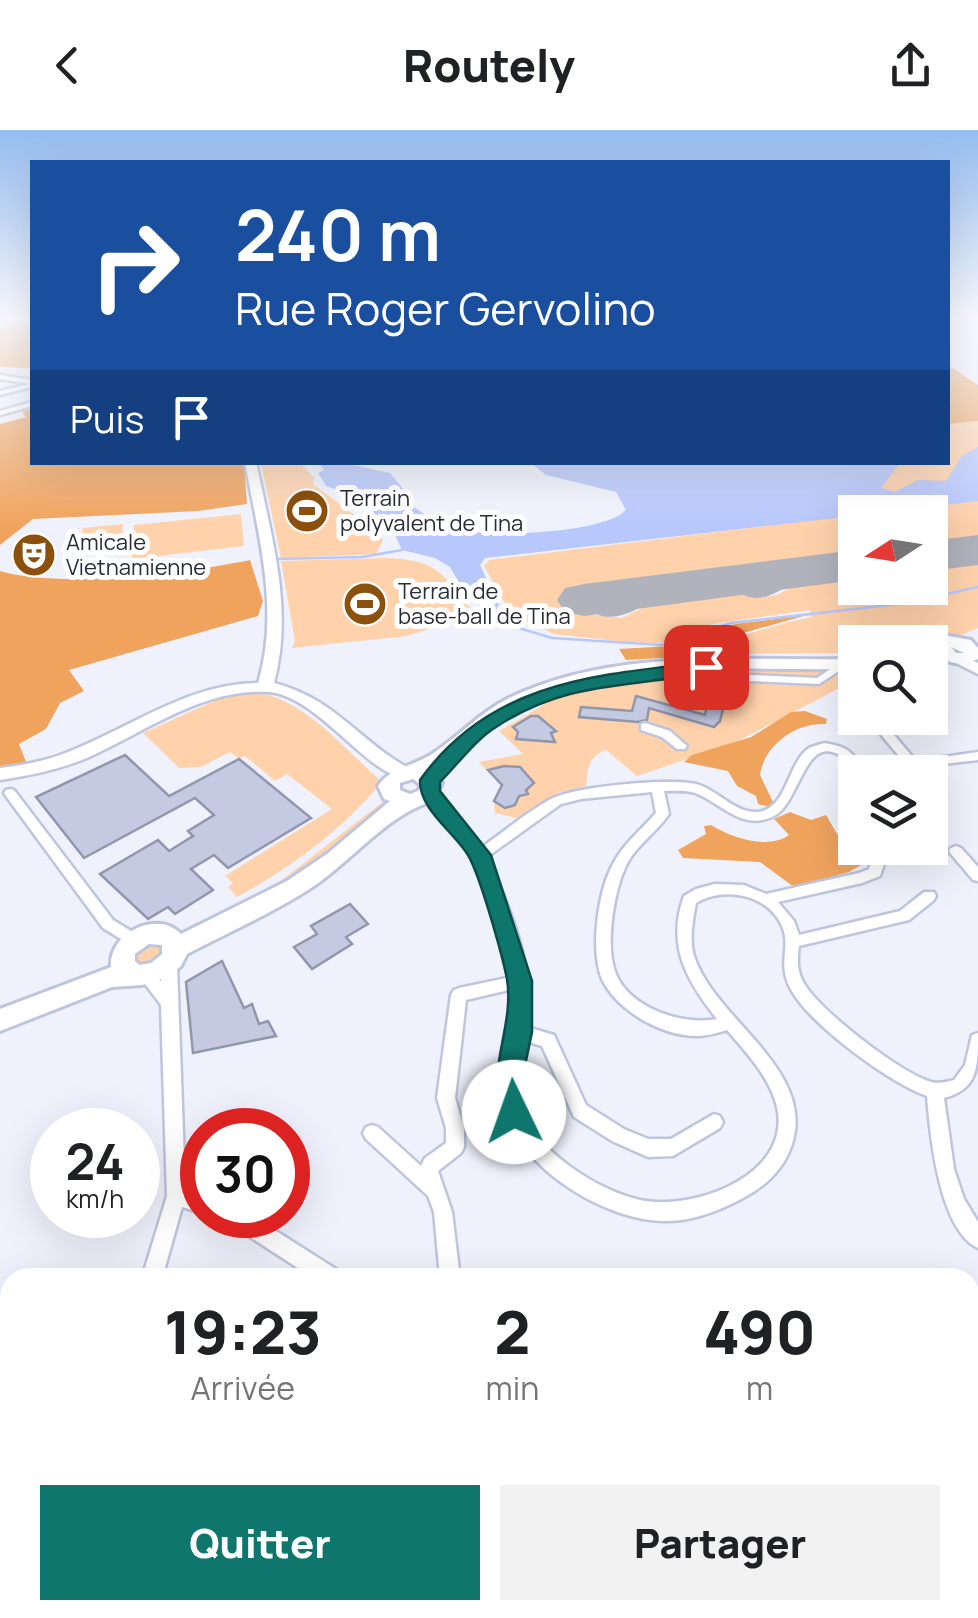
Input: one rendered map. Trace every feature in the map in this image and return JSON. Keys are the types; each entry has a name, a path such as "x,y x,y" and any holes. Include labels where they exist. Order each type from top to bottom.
{"main road":[{"path":"410,786 514,702 586,677 682,664 838,666"},
{"path":"0,1020 110,977 295,887 335,860 410,786 486,724 535,698 582,682 706,667 838,666"},
{"path":"0,1008 106,967 150,956"}],"street":[{"path":"0,413 30,405"},
{"path":"250,465 274,609 275,646 265,686"},
{"path":"706,667 734,681 820,680 838,672"},
{"path":"797,680 808,673"},
{"path":"0,774 29,770 72,756 224,690 265,686 298,694 445,814 480,855 520,981 518,1032 508,1080 514,1112 525,1138 552,1165 585,1186 658,1212 706,1206 759,1182 778,1156 788,1124 780,1088 693,973 686,950 689,900 698,893 726,888 766,899 862,878 874,872 876,865"},
{"path":"645,728 666,734 681,746"},
{"path":"887,735 913,765 976,759"},
{"path":"480,855 571,796 696,788 734,811 761,816 779,808 806,757 814,750 823,746 848,755"},
{"path":"658,790 663,814 634,844 616,874 606,968 614,988 638,1008 666,1021 696,1030 730,1022"},
{"path":"10,793 108,924 150,956 169,1002 176,1196 155,1268"},
{"path":"956,850 978,876"},
{"path":"792,942 904,916 930,896"},
{"path":"766,899 790,927 788,969 818,1014 908,1079 935,1091 958,1087 973,1068 978,1040"},
{"path":"449,1268 447,1234 429,1171 430,1164 455,1147 446,1098 459,995 520,981"},
{"path":"518,1032 548,1040 567,1090 580,1111 618,1135 648,1148 673,1147 714,1122"},
{"path":"935,1091 952,1196 978,1238"},
{"path":"372,1134 437,1192"},
{"path":"176,1196 180,1197"},
{"path":"270,1238 316,1268"}],"shaded area":[{"path":"950,386 978,386 978,421 950,424"},
{"path":"30,409 30,465 244,465 247,504 198,511 33,519 0,545 0,424 26,417 22,412"},
{"path":"978,421 978,540 948,544 948,495 838,495 838,558 574,591 588,614 622,618 652,603 731,592 759,598 777,595 798,584 838,578 838,605 948,605 948,564 978,560 978,628 959,636 948,635 948,625 838,625 838,653 733,654 722,644 722,640 811,617 810,610 712,624 687,638 664,642 642,644 554,634 511,614 484,566 489,560 831,518 821,465 950,465 950,424"},
{"path":"261,465 302,465 314,478 313,484 383,540 376,554 281,558"},
{"path":"241,514 244,546 132,559 134,525"},
{"path":"123,524 121,550 79,555 83,528"},
{"name":"Terrain de base-ball de Tina","path":"388,558 432,567 476,614 407,636 292,648 295,641 281,561"},
{"path":"250,560 263,601 258,616 69,670 84,691 60,703 46,729 19,744 26,762 0,768 0,571 89,579 193,570"},
{"path":"807,615 718,640 730,654 626,660 619,649 671,646 735,624"},
{"path":"838,670 838,689 732,744 637,776 606,750 592,760 586,786 558,793 522,819 495,813 494,801 501,785 479,762 523,754 499,731 547,703 538,701 618,681 734,672"},
{"path":"252,692 289,703 306,714 382,782 315,846 237,897 228,887 233,883 225,876 332,809 287,774 275,781 245,756 239,759 230,752 201,767 179,768 143,733 230,694"},
{"path":"805,711 827,719 826,724 793,731 768,754 760,775 774,804 770,807 758,804 756,796 737,786 728,771 684,762 692,755 751,737 791,712"},
{"path":"388,798 392,801 335,860 176,948 169,1003 147,976 0,1020 0,1008 67,985 106,967 123,952 197,925 274,886"},
{"path":"790,812 811,820 826,815 838,834 838,865 861,865 794,887 760,862 683,858 678,850 706,834 704,826 711,825 761,842 789,835 774,819"}],"water":[{"path":"978,447 978,501 948,505 948,495 838,495 838,518 485,558 480,565 499,605 496,608 464,591 450,567 435,558 402,550 389,522 347,502 343,492 326,486 318,473 324,470 320,465 352,465 390,473 414,502 411,505 446,526 474,532 520,533 572,529 614,518 626,510 616,492 546,475 534,465 898,465 881,488 895,492 918,480 946,481 962,456"}],"building":[{"path":"710,688 727,692 720,721 714,727 649,708 647,720 638,722 579,717 581,707 632,711 636,696 705,715"},
{"path":"538,716 556,731 551,733 555,742 516,739 518,732 513,727"},
{"path":"125,755 169,796 239,759 311,818 228,868 214,855 191,869 213,890 175,914 168,907 148,919 100,874 158,840 169,851 193,836 188,831 214,815 195,798 84,858 36,797"},
{"path":"520,767 534,783 526,790 528,794 505,808 494,801 502,785 488,770"},
{"path":"350,904 368,924 346,937 352,944 312,969 294,947 317,934 311,926"},
{"path":"222,961 244,1008 252,1004 259,1024 268,1021 276,1036 193,1053 186,982"}],"waterway":[{"path":"276,559 362,557 402,550"},
{"path":"496,608 498,616 519,628 552,638 661,645 731,623 907,603 978,587"}],"taxiway":[{"path":"762,577 746,577 741,585 760,594 792,573"},
{"path":"621,595 602,595 594,604 611,612 655,591"}],"runway":[{"path":"948,554 978,550"},
{"path":"584,600 838,567"}],"place":[{"name":"Terrain polyvalent de Tina","path":"307,511"},
{"name":"Amicale Vietnamienne","path":"34,555"},
{"name":"Terrain de base-ball de Tina","path":"365,604"}],"route":[{"path":"514,1112 508,1080 518,1032 520,981 480,855 430,792 430,780 486,724 535,698 582,682 706,667"}]}
